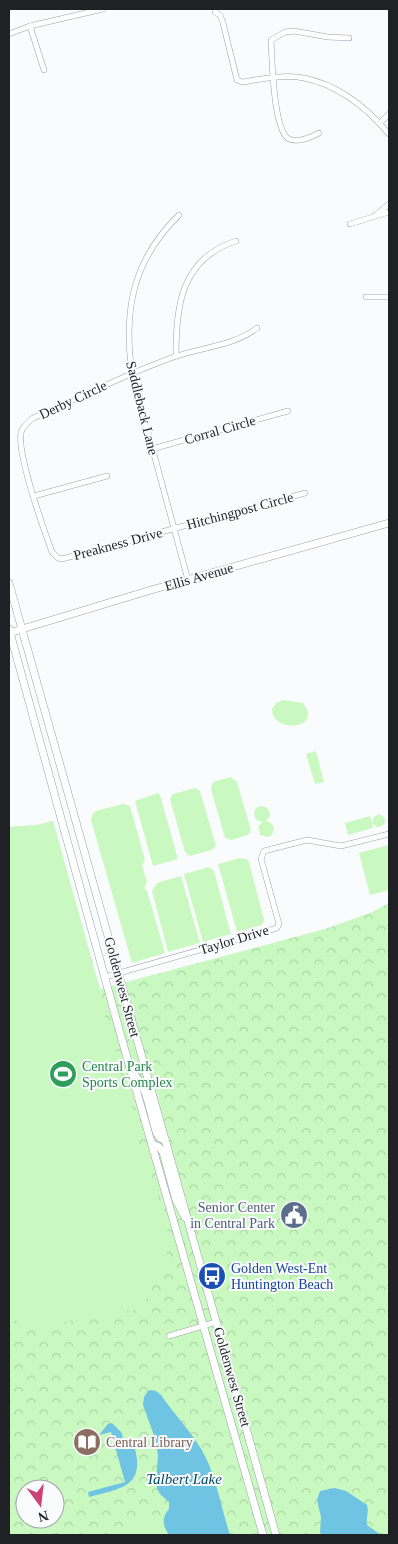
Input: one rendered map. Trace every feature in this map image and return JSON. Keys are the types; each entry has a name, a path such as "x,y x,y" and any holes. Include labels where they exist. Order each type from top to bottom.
{"main road":[{"name":"Ellis Avenue","path":"9,632 389,522"},
{"name":"Goldenwest Street","path":"9,583 276,1535"},
{"name":"Goldenwest Street","path":"9,632 263,1535"},
{"path":"131,1071 135,1074 144,1091 157,1134 165,1140"},
{"path":"152,1144 159,1147 163,1152 178,1205 189,1222"}],"street":[{"path":"9,34 30,26 103,9"},
{"path":"215,10 220,15 223,23 237,80 242,82 287,77 304,78 338,89 361,106 389,134"},
{"path":"30,26 44,70"},
{"path":"319,133 306,139 291,140 285,136 276,104 272,78 272,40 277,35 294,31 328,37 349,38"},
{"path":"380,123 389,114"},
{"path":"350,224 373,216 389,204"},
{"path":"373,216 383,216 389,212"},
{"name":"Saddleback Lane","path":"179,215 164,231 147,256 131,299 128,321 128,347 132,373 188,580"},
{"path":"176,356 176,323 180,298 184,288 196,267 206,255 224,244 236,240"},
{"path":"366,297 380,298 389,296"},
{"name":"Derby Circle","path":"62,559 52,552 24,465 21,433 27,422 132,373 176,356 231,342 247,336 257,328"},
{"name":"Corral Circle","path":"152,449 288,411"},
{"path":"34,496 107,476"},
{"name":"Hitchingpost Circle","path":"174,529 305,493"},
{"name":"Preakness Drive","path":"62,559 174,529"},
{"name":"Taylor Drive","path":"105,978 277,928 279,924 261,859 264,851 307,840 341,846 389,834"},
{"path":"169,1336 216,1322"}],"green space":[{"path":"283,700 303,703 308,712 307,719 295,726 280,722 274,717 272,709 276,703"},
{"path":"316,751 324,782 315,784 306,754"},
{"path":"231,777 237,782 251,830 248,835 231,840 225,838 211,789 213,782"},
{"path":"195,788 200,791 216,846 212,850 190,856 185,852 170,799 173,794"},
{"path":"158,793 178,859 153,866 135,801"},
{"path":"123,804 130,806 145,860 142,865 147,882 144,888 147,891 165,953 132,963 91,820 93,813 96,811"},
{"path":"260,806 266,807 268,810 270,816 266,821 272,824 274,828 272,835 268,837 260,835 258,827 262,822 254,816 255,809"},
{"path":"379,814 385,819 384,824 380,827 372,823 374,817"},
{"path":"370,816 373,828 348,835 345,823"},
{"path":"53,821 100,989 325,929 370,913 389,903 389,1535 9,1535 9,827 37,825"},
{"name":"Central Park Sports Complex","path":"53,821 101,997 104,1016 118,1056 120,1065 114,1069 120,1080 127,1086 138,1129 136,1136 142,1158 148,1162 171,1243 144,1305 138,1309 34,1327 22,1325 9,1316 9,827 37,825"},
{"path":"389,845 389,890 370,895 359,853"},
{"path":"240,858 247,859 249,862 264,920 262,925 237,932 218,864"},
{"path":"209,867 214,871 231,934 203,942 184,874"},
{"path":"181,876 200,943 168,952 152,891 157,883"},
{"path":"150,1512 161,1524 164,1535 127,1535 126,1533 136,1522"}],"water":[{"name":"Talbert Lake","path":"151,1390 161,1395 191,1433 206,1458 230,1535 169,1535 167,1532 164,1519 169,1509 169,1502 160,1494 157,1488 158,1455 155,1438 143,1405 144,1397"},
{"path":"112,1423 121,1432 126,1448 134,1445 137,1470 134,1478 121,1488 89,1497 88,1492 125,1482 111,1432 99,1435 108,1424"},
{"path":"335,1488 346,1491 367,1505 367,1525 381,1535 323,1535 320,1533 321,1517 317,1500 320,1491"}],"place":[{"name":"Central Park Sports Complex","path":"63,1074"},
{"name":"Senior Center in Central Park","path":"294,1215"},
{"name":"Golden West-Ent Huntington Beach","path":"212,1276"},
{"name":"Central Library","path":"87,1442"}]}
